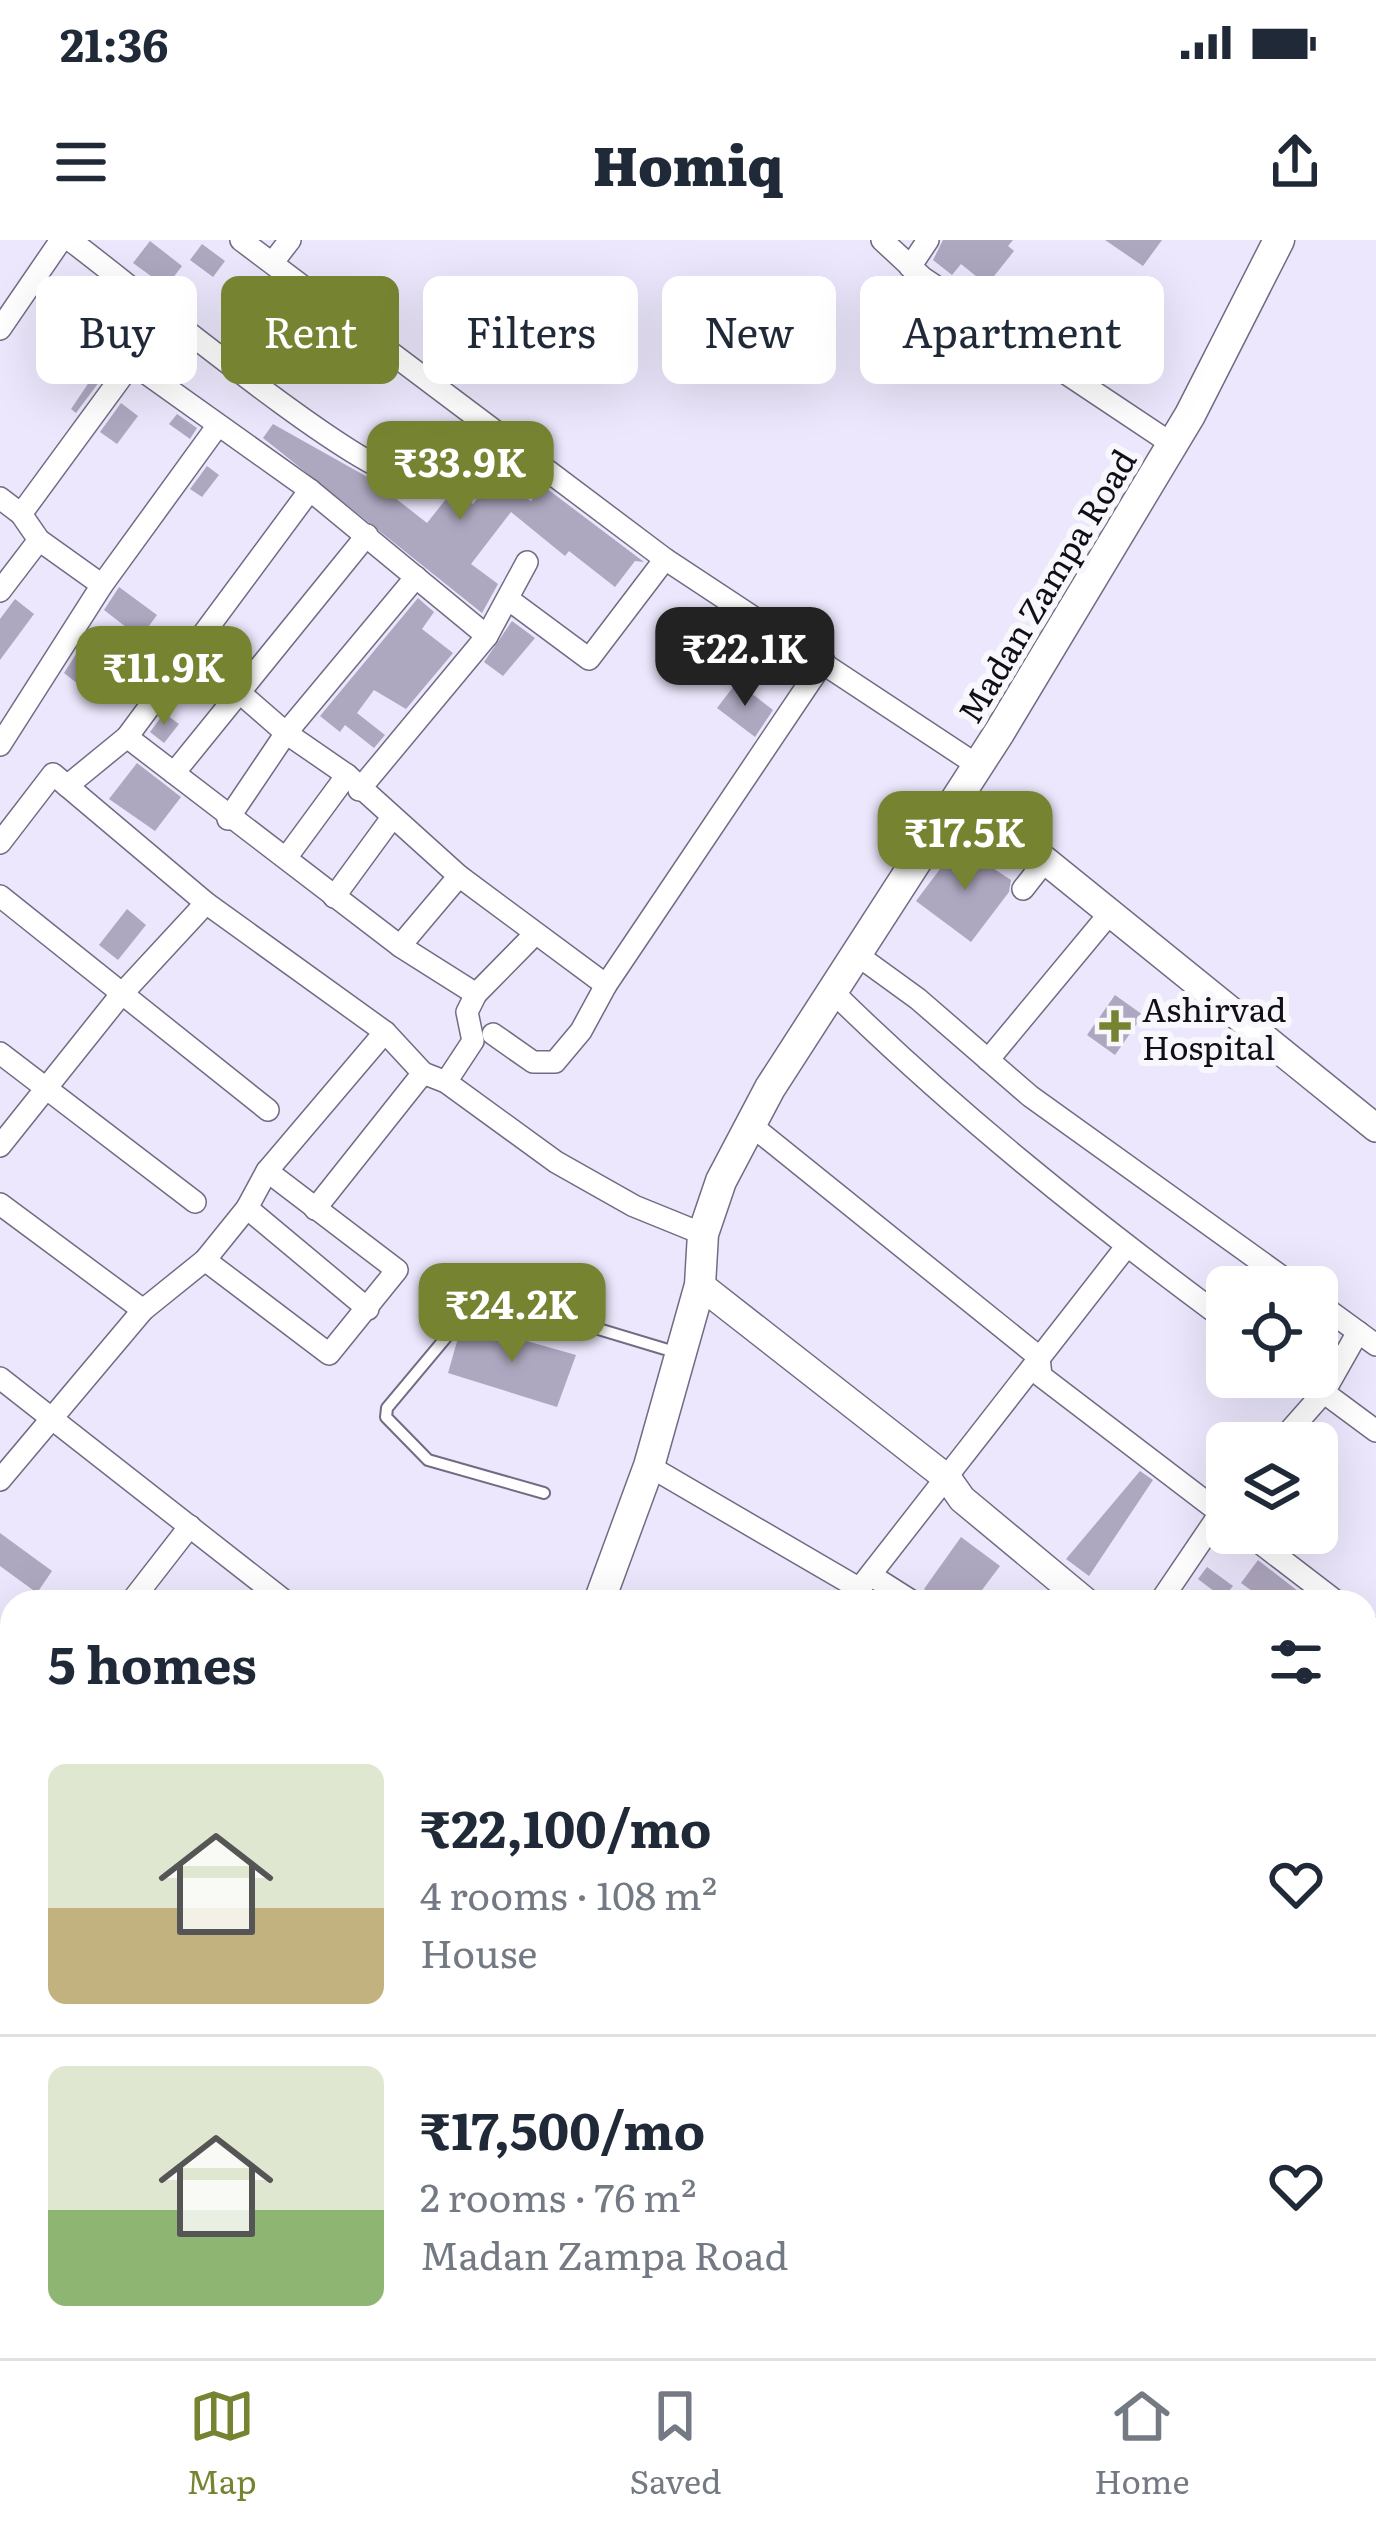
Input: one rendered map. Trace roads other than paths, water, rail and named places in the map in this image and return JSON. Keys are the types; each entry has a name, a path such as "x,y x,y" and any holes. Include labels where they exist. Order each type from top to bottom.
{"main road":[{"name":"Madan Zampa Road","path":"603,1590 649,1466 681,1354 700,1285 703,1234 751,1125 1172,444 1274,246"}],"street":[{"path":"0,329 61,240"},
{"path":"70,240 345,447 399,475 434,472 487,427"},
{"path":"241,240 665,559 977,765"},
{"path":"273,262 290,240"},
{"path":"882,240 910,267 1172,444"},
{"path":"910,267 928,240"},
{"path":"21,514 123,357 216,428 310,490 488,635"},
{"path":"0,745 102,584 216,428"},
{"path":"67,786 127,737 310,490"},
{"path":"0,498 21,514 39,540 102,584"},
{"path":"174,773 367,535"},
{"path":"0,592 39,540"},
{"path":"508,599 590,659 665,559"},
{"path":"286,858 488,635 527,562"},
{"path":"228,819 286,733 416,578"},
{"path":"193,652 460,876 606,985"},
{"path":"493,1034 533,1062 555,1061 580,1031 606,985 824,661"},
{"path":"127,737 228,819 400,946 476,994"},
{"path":"0,843 53,774 206,903 386,1032 423,1072 446,1082 556,1162 634,1206 703,1234"},
{"path":"956,799 1045,861 1376,1128"},
{"path":"334,897 391,819"},
{"path":"1023,890 1045,861"},
{"path":"400,946 460,876"},
{"path":"0,896 119,997 268,1110"},
{"path":"0,1145 119,997 206,903"},
{"path":"988,1060 1111,914"},
{"path":"446,1082 476,1034 467,1012 476,994 534,935"},
{"path":"856,954 988,1060 1268,1266"},
{"path":"832,991 921,1078 1206,1305"},
{"path":"0,1480 143,1310 205,1260 248,1208 267,1171 386,1032"},
{"path":"0,1053 195,1202"},
{"path":"315,1209 423,1072"},
{"path":"751,1125 1039,1357 1041,1376 1206,1498"},
{"path":"205,1260 329,1354 397,1270 267,1171"},
{"path":"0,1204 143,1310"},
{"path":"248,1208 368,1309"},
{"path":"649,1466 860,1589 1126,1246"},
{"path":"700,1285 948,1479 962,1499 1072,1590"},
{"path":"1338,1317 1367,1338 1338,1374"},
{"path":"0,1378 271,1590"},
{"path":"1298,1422 1319,1398"},
{"path":"1332,1398 1376,1431"},
{"path":"140,1590 190,1526"},
{"path":"1168,1590 1206,1537"},
{"path":"1274,1554 1321,1590"}],"lane":[{"path":"544,1493 428,1460 386,1417 387,1408 474,1304 502,1300 681,1354"}],"place":[{"name":"Ashirvad Hospital","path":"1115,1026"}]}
